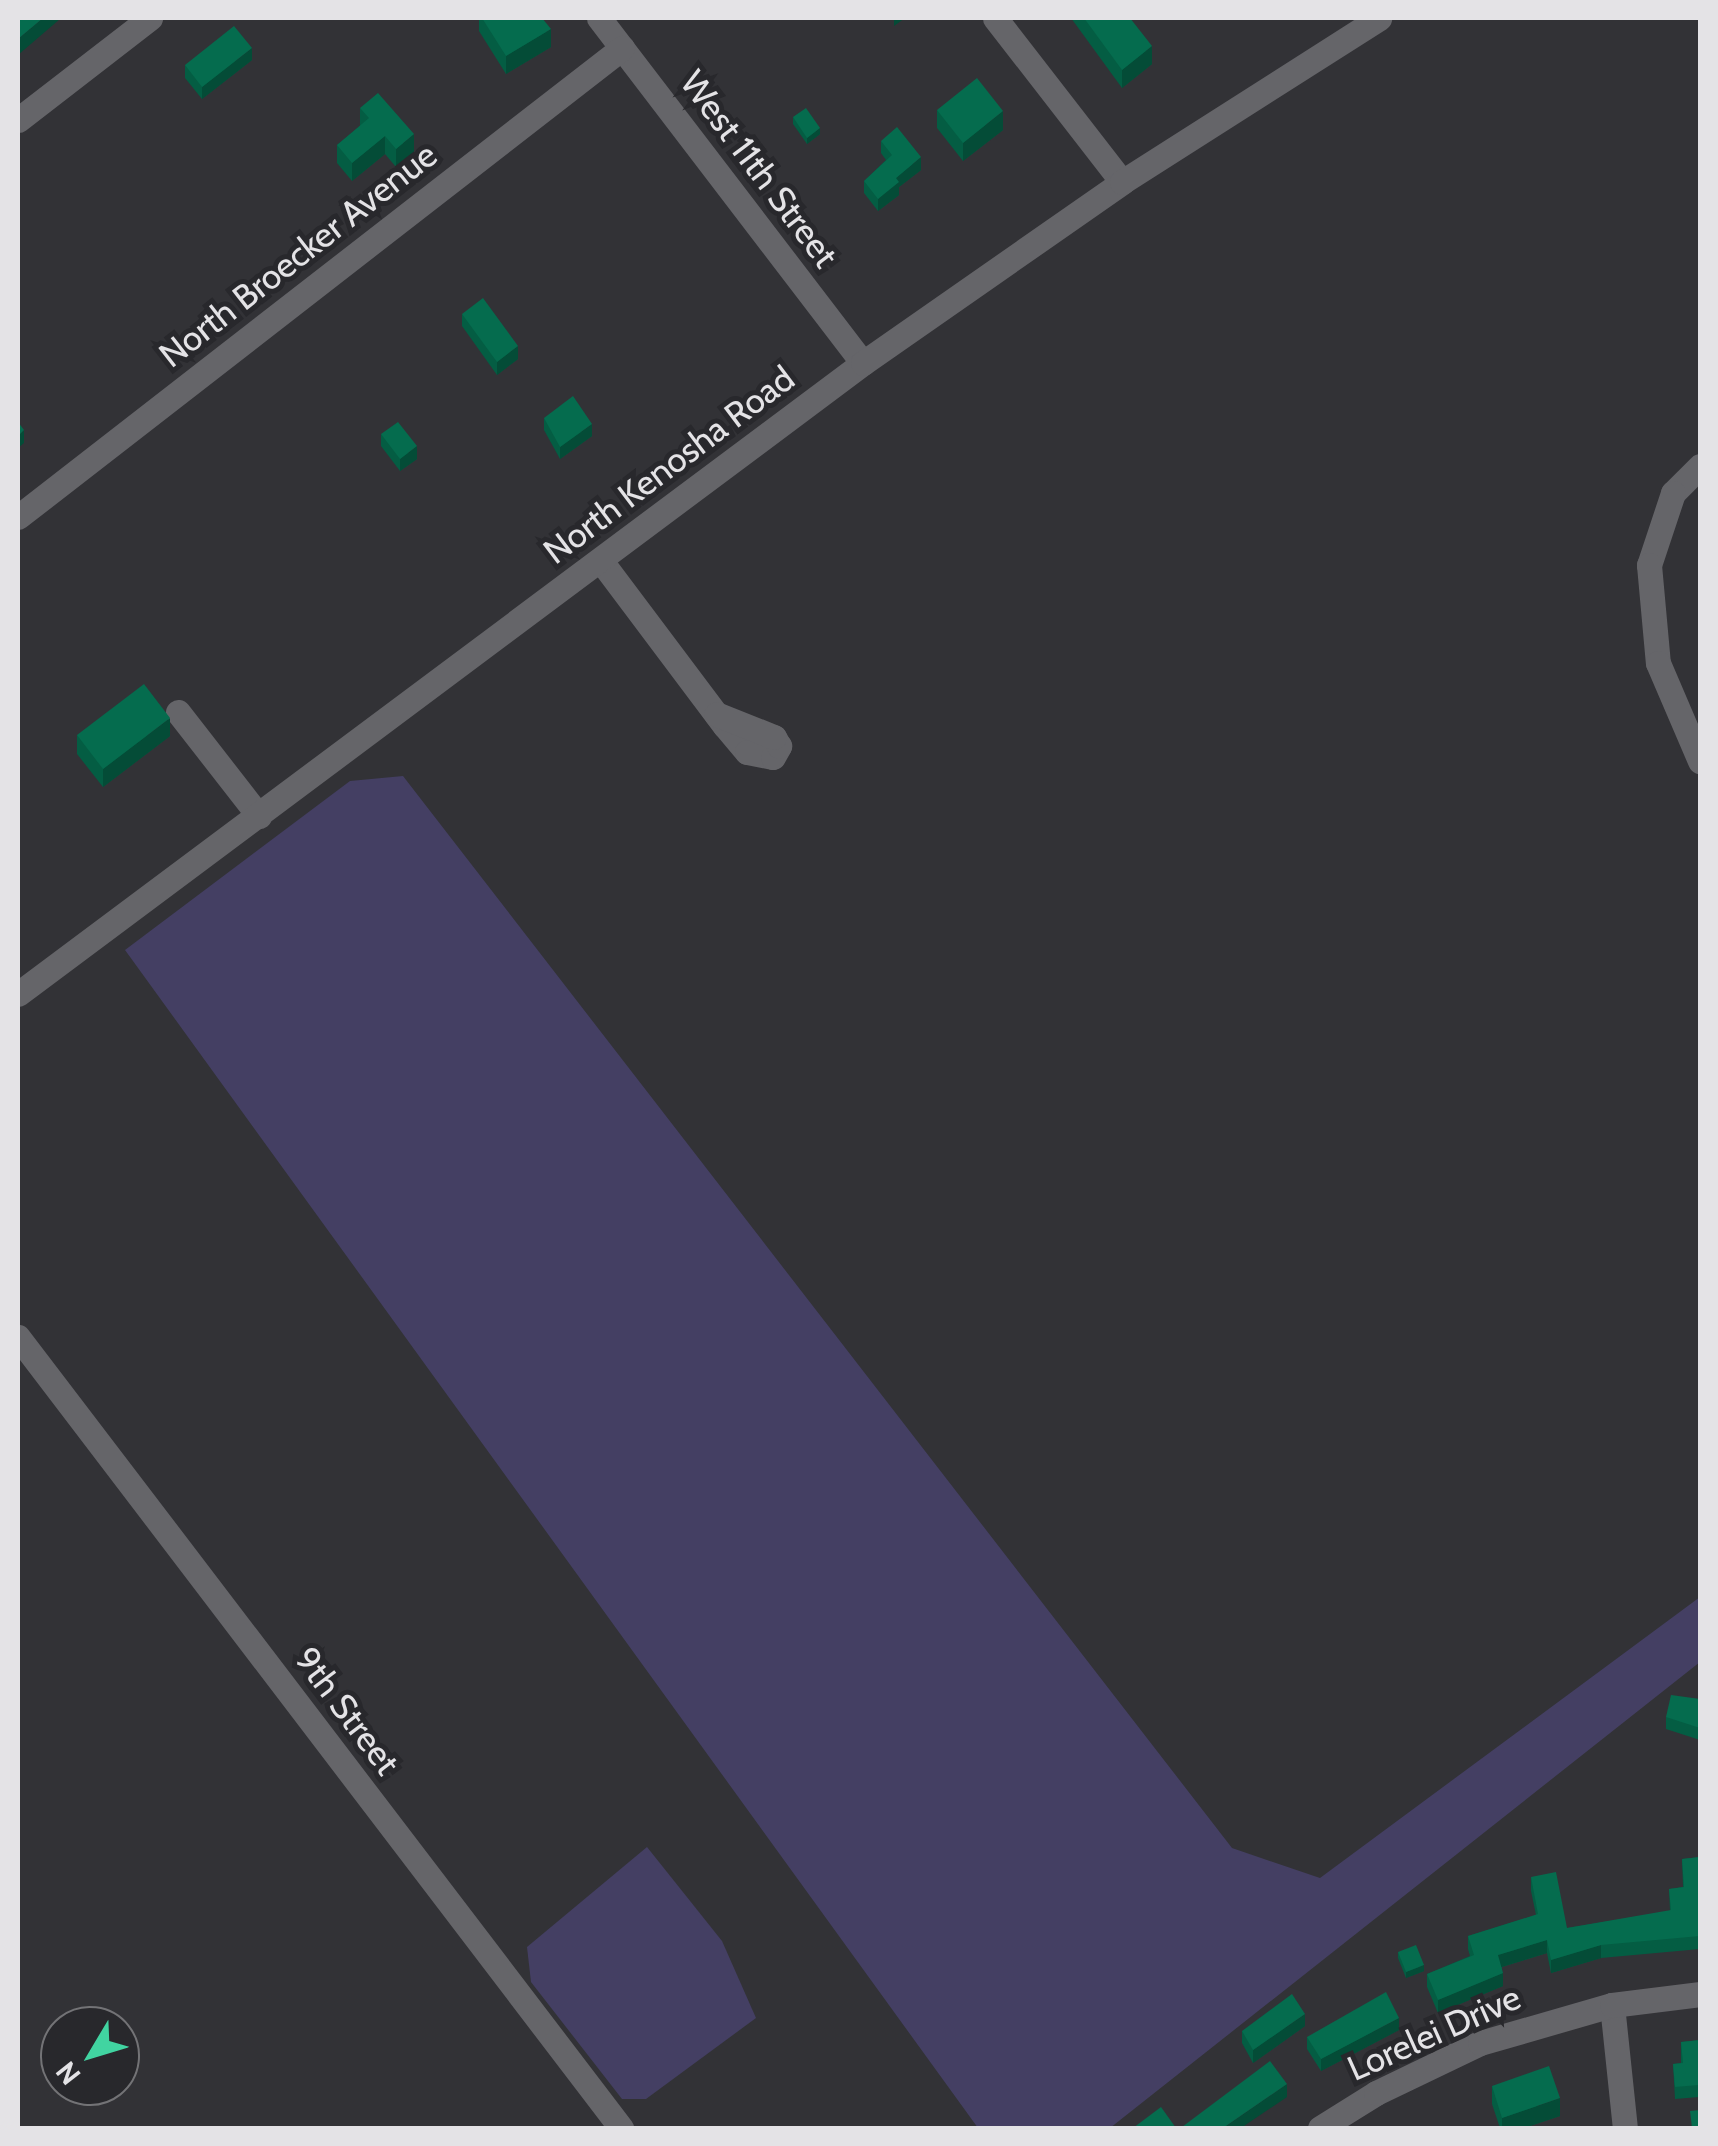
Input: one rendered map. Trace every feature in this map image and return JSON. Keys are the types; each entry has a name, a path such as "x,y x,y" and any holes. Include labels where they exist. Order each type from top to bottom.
{"street":[{"path":"18,120 150,18"},
{"name":"West 11th Street","path":"599,18 863,363"},
{"path":"995,18 1122,182"},
{"name":"North Kenosha Road","path":"18,994 863,363 1122,182 1380,18"},
{"name":"North Broecker Avenue","path":"18,518 622,48"},
{"path":"1700,466 1673,493 1649,565 1658,664 1700,762"},
{"path":"601,561 716,714"},
{"path":"178,712 259,816"},
{"name":"9th Street","path":"18,1336 622,2128"},
{"name":"Lorelei Drive","path":"1320,2128 1376,2093 1480,2043 1612,2005 1700,1994"},
{"path":"1612,2005 1626,2128"}],"shaded area":[{"path":"403,776 1232,1848 1320,1878 1700,1597 1700,1662 1110,2128 978,2128 125,950 350,781"},
{"path":"647,1847 722,1941 756,2018 646,2099 622,2099 531,1982 527,1947"}],"building":[{"path":"18,18 43,18 18,39"},
{"path":"482,18 542,18 551,29 506,56"},
{"path":"1084,18 1130,18 1152,46 1122,70"},
{"path":"234,26 252,48 202,87 185,65"},
{"path":"977,78 1003,111 963,143 937,110"},
{"path":"378,93 414,134 396,149 385,136 352,163 337,145 369,118 360,108"},
{"path":"806,108 820,128 807,138 793,117"},
{"path":"897,127 921,157 878,199 864,181 892,155 881,141"},
{"path":"483,298 518,346 497,362 462,314"},
{"path":"573,396 592,424 560,447 544,418"},
{"path":"398,422 417,446 400,459 381,434"},
{"path":"144,684 170,718 103,769 77,735"},
{"path":"1671,1695 1700,1699 1700,1728 1666,1717"},
{"path":"1700,1857 1700,1936 1601,1945 1551,1960 1547,1940 1498,1955 1503,1973 1438,2000 1427,1974 1474,1955 1468,1936 1538,1914 1531,1877 1556,1872 1567,1928 1671,1910 1669,1889 1684,1887 1682,1859"},
{"path":"1416,1945 1424,1965 1406,1972 1398,1952"},
{"path":"1386,1992 1399,2018 1321,2059 1307,2037"},
{"path":"1292,1994 1305,2014 1253,2050 1242,2031"},
{"path":"1700,2040 1699,2085 1675,2087 1673,2064 1683,2063 1681,2042"},
{"path":"1270,2061 1287,2084 1223,2128 1182,2127"},
{"path":"1549,2066 1560,2098 1502,2118 1492,2086"},
{"path":"1161,2107 1176,2128 1133,2128"},
{"path":"1700,2110 1700,2128 1692,2128 1690,2111"}]}
